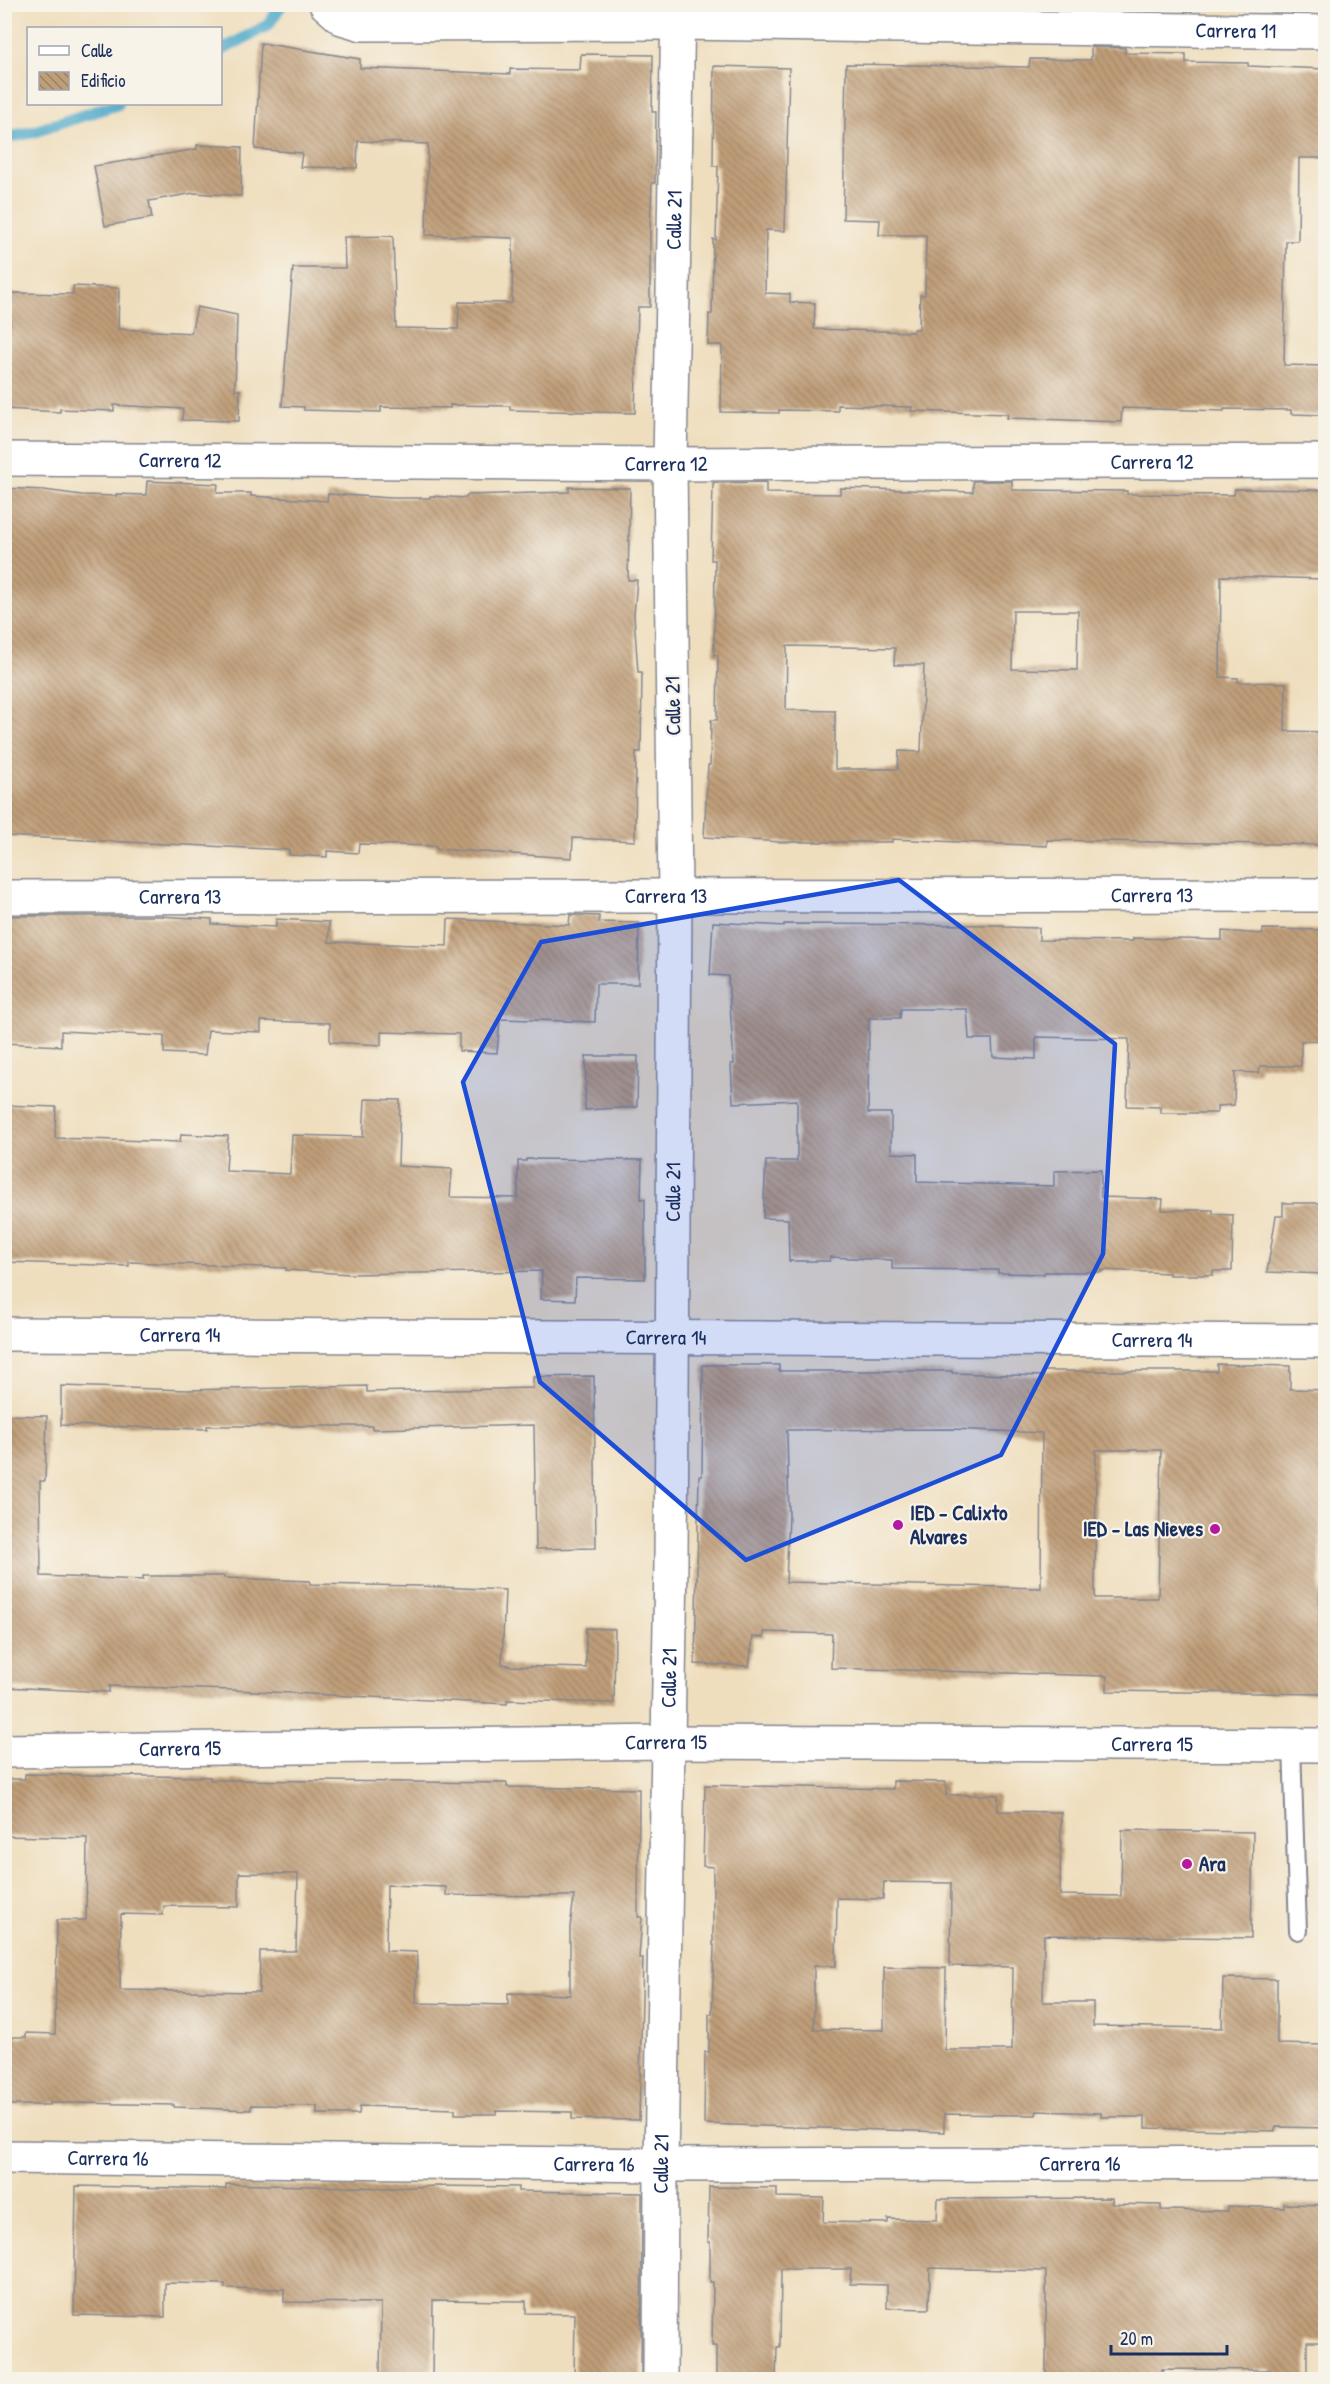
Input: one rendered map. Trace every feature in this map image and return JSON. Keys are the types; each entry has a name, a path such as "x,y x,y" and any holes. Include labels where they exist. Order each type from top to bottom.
{"street":[{"name":"Carrera 11","path":"326,4 342,18 362,24 678,14 1326,32"},
{"name":"Calle 21","path":"660,2379 675,896 670,464 678,14"},
{"name":"Carrera 12","path":"4,459 670,464 1326,461"},
{"name":"Carrera 13","path":"4,897 1326,895"},
{"name":"Carrera 14","path":"4,1334 1326,1341"},
{"name":"Carrera 15","path":"4,1751 668,1742 1326,1745"},
{"name":"Carrera 16","path":"4,2157 661,2165 1326,2163"}],"lane":[{"path":"1292,1745 1298,1931"}],"highlighted area":[{"path":"899,880 1115,1044 1103,1254 1001,1455 746,1560 540,1382 463,1082 541,942"}],"building":[{"path":"261,43 360,59 360,68 510,74 510,69 580,70 581,54 653,55 652,112 656,112 655,183 652,183 650,228 650,307 638,307 635,413 510,410 510,406 381,407 381,412 304,410 304,407 282,406 293,268 345,268 344,237 393,236 396,328 458,329 459,302 512,303 513,238 426,235 428,144 358,141 357,168 300,167 302,153 255,149"},
{"path":"1091,47 1125,48 1125,53 1186,54 1186,62 1248,63 1248,66 1326,69 1326,158 1299,158 1298,241 1286,241 1284,365 1326,366 1326,415 1291,414 1291,410 1122,408 1121,422 1007,418 1008,414 911,411 912,407 838,405 838,411 721,412 722,345 708,345 709,314 712,314 713,239 716,240 718,166 713,166 714,66 789,68 785,231 766,230 765,293 790,294 790,302 815,303 814,329 913,332 913,329 919,329 920,295 925,295 926,235 879,235 880,220 843,219 846,64 1029,67 1030,59 1091,60"},
{"path":"197,145 242,147 241,196 194,193 149,201 152,218 105,226 94,166 197,149"},
{"path":"73,286 119,288 118,329 191,333 197,307 237,315 235,390 240,390 239,421 182,420 183,409 114,405 114,411 60,409 60,412 5,409 12,293 73,294"},
{"path":"147,481 218,484 217,493 251,493 251,496 327,501 328,494 392,498 430,498 430,496 466,498 467,495 569,492 569,487 630,488 628,580 637,580 634,615 638,672 642,672 641,752 636,752 635,841 573,838 572,858 436,849 436,846 359,844 358,853 327,851 327,857 289,855 289,850 4,836 4,488 82,495 146,495"},
{"path":"973,481 1012,481 1012,490 1127,491 1127,494 1234,495 1235,489 1326,490 1326,579 1221,576 1220,677 1238,678 1238,682 1286,683 1285,731 1326,732 1326,845 1047,840 1047,846 892,839 892,842 781,842 704,837 711,720 717,720 718,655 714,655 715,560 711,560 713,483 766,482 766,493 840,494 840,488 973,492","holes":["1013,611 1078,611 1077,670 1012,669","787,646 895,648 894,665 924,665 921,752 899,751 898,769 835,769 835,711 786,710"]},
{"path":"570,915 599,916 599,922 639,923 638,984 596,984 595,1022 500,1019 497,1053 459,1051 459,1034 381,1032 381,1045 330,1042 330,1023 261,1021 261,1032 208,1030 205,1055 164,1053 164,1036 61,1031 61,1046 4,1043 4,916 158,916 212,919 212,924 276,927 276,919 329,922 329,942 447,946 448,919 569,925"},
{"path":"713,922 784,926 784,924 1004,925 1004,927 1039,928 1039,940 1133,941 1133,938 1222,940 1222,931 1263,934 1263,929 1326,930 1326,1040 1301,1041 1301,1066 1260,1066 1259,1073 1235,1072 1234,1105 1217,1106 1217,1113 1161,1113 1161,1107 1127,1106 1129,1039 1036,1037 1036,1059 993,1057 992,1039 969,1039 967,1009 901,1009 900,1018 869,1018 868,1113 891,1113 891,1153 917,1154 917,1182 1054,1186 1054,1171 1101,1170 1101,1197 1163,1199 1162,1210 1213,1210 1213,1214 1233,1215 1232,1271 1213,1271 1213,1275 1169,1275 1169,1273 1102,1270 1102,1272 1045,1272 1044,1274 998,1273 998,1270 892,1269 892,1260 830,1257 830,1261 789,1261 788,1219 763,1218 766,1161 797,1161 797,1100 733,1103 731,1064 734,1064 728,976 710,975"},
{"path":"586,1056 638,1056 637,1107 585,1110"},
{"path":"365,1099 400,1100 398,1166 452,1169 450,1197 518,1198 518,1161 526,1161 526,1159 642,1160 641,1199 645,1199 645,1279 576,1278 575,1300 541,1299 542,1271 349,1274 286,1270 286,1268 129,1262 129,1266 4,1262 4,1105 56,1107 55,1138 180,1142 181,1134 228,1136 226,1171 290,1174 292,1135 363,1137"},
{"path":"1283,1203 1326,1203 1326,1274 1267,1272 1276,1216 1283,1216"},
{"path":"1217,1364 1290,1366 1290,1389 1326,1390 1326,1517 1321,1518 1319,1629 1326,1629 1326,1694 1107,1691 1107,1676 831,1668 832,1634 764,1632 764,1637 753,1637 749,1666 695,1664 699,1476 702,1476 703,1365 779,1365 779,1371 952,1371 952,1373 1043,1376 1043,1371 1217,1371","holes":["951,1429 1042,1433 1041,1588 786,1582 789,1516 787,1430","1096,1450 1161,1450 1158,1598 1095,1598"]},
{"path":"594,1376 596,1548 536,1549 534,1425 372,1429 372,1426 207,1426 207,1429 61,1425 61,1386 188,1390 367,1386 367,1392 533,1388 533,1377"},
{"path":"4,1415 47,1416 45,1481 40,1481 41,1576 143,1580 143,1576 224,1576 224,1578 310,1581 310,1584 505,1590 502,1664 586,1668 586,1628 615,1629 614,1703 507,1700 507,1704 232,1690 109,1686 109,1692 4,1687"},
{"path":"25,1774 210,1777 210,1780 507,1783 507,1787 639,1789 638,1917 642,1917 639,1958 643,1958 639,2120 572,2119 572,2112 496,2111 496,2114 455,2114 455,2109 360,2106 359,2114 317,2114 317,2106 251,2105 251,2110 174,2107 174,2105 77,2103 4,2105 4,2037 26,2037 26,2033 55,2034 57,1920 86,1920 87,1838 4,1836 4,1779 25,1779","holes":["239,1873 298,1874 296,1951 260,1951 259,1992 120,1990 121,1914 163,1915 164,1906 239,1907","387,1885 446,1887 446,1895 574,1896 570,1928 570,1995 508,1993 508,2005 416,2003 417,1952 386,1951"]},
{"path":"893,1781 946,1782 946,1795 998,1795 998,1811 1061,1812 1060,1895 1121,1896 1122,1830 1253,1832 1251,1938 1044,1935 1043,2002 1093,2002 1093,2026 1222,2028 1223,1978 1277,1979 1277,2044 1326,2045 1326,2128 1276,2127 1275,2131 1145,2128 1145,2117 1101,2117 1101,2113 1037,2111 1036,2115 944,2114 944,2132 704,2124 705,2052 709,2052 714,1945 713,1867 703,1866 705,1785 893,1789","holes":["884,1882 951,1883 950,1966 1013,1967 1012,2050 945,2050 946,1968 884,1967 884,2030 814,2029 814,1966 836,1966 837,1898 883,1899"]},
{"path":"226,2184 392,2188 518,2187 518,2191 642,2193 641,2379 574,2379 575,2314 526,2313 526,2301 433,2300 432,2379 380,2379 381,2303 284,2302 284,2289 225,2288 225,2284 165,2283 165,2317 74,2315 76,2186 226,2189"},
{"path":"709,2187 777,2188 777,2197 824,2198 823,2222 888,2223 888,2219 937,2220 938,2199 1112,2198 1112,2204 1161,2205 1161,2210 1228,2211 1228,2206 1284,2208 1284,2204 1326,2205 1326,2317 1322,2317 1322,2342 1307,2342 1307,2379 1271,2379 1271,2370 1162,2369 1162,2379 1046,2379 1046,2271 930,2268 929,2309 887,2308 887,2285 850,2284 851,2269 781,2269 780,2347 777,2347 776,2379 716,2379 716,2346 712,2346 713,2282 710,2282 710,2242 708,2242"}],"waterway":[{"path":"222,50 268,25 282,4"},
{"path":"4,138 33,132 115,105"}],"place":[{"name":"IED - Calixto Alvares","path":"898,1525"},
{"name":"IED - Las Nieves","path":"1215,1529"},
{"name":"Ara","path":"1187,1864"}]}
